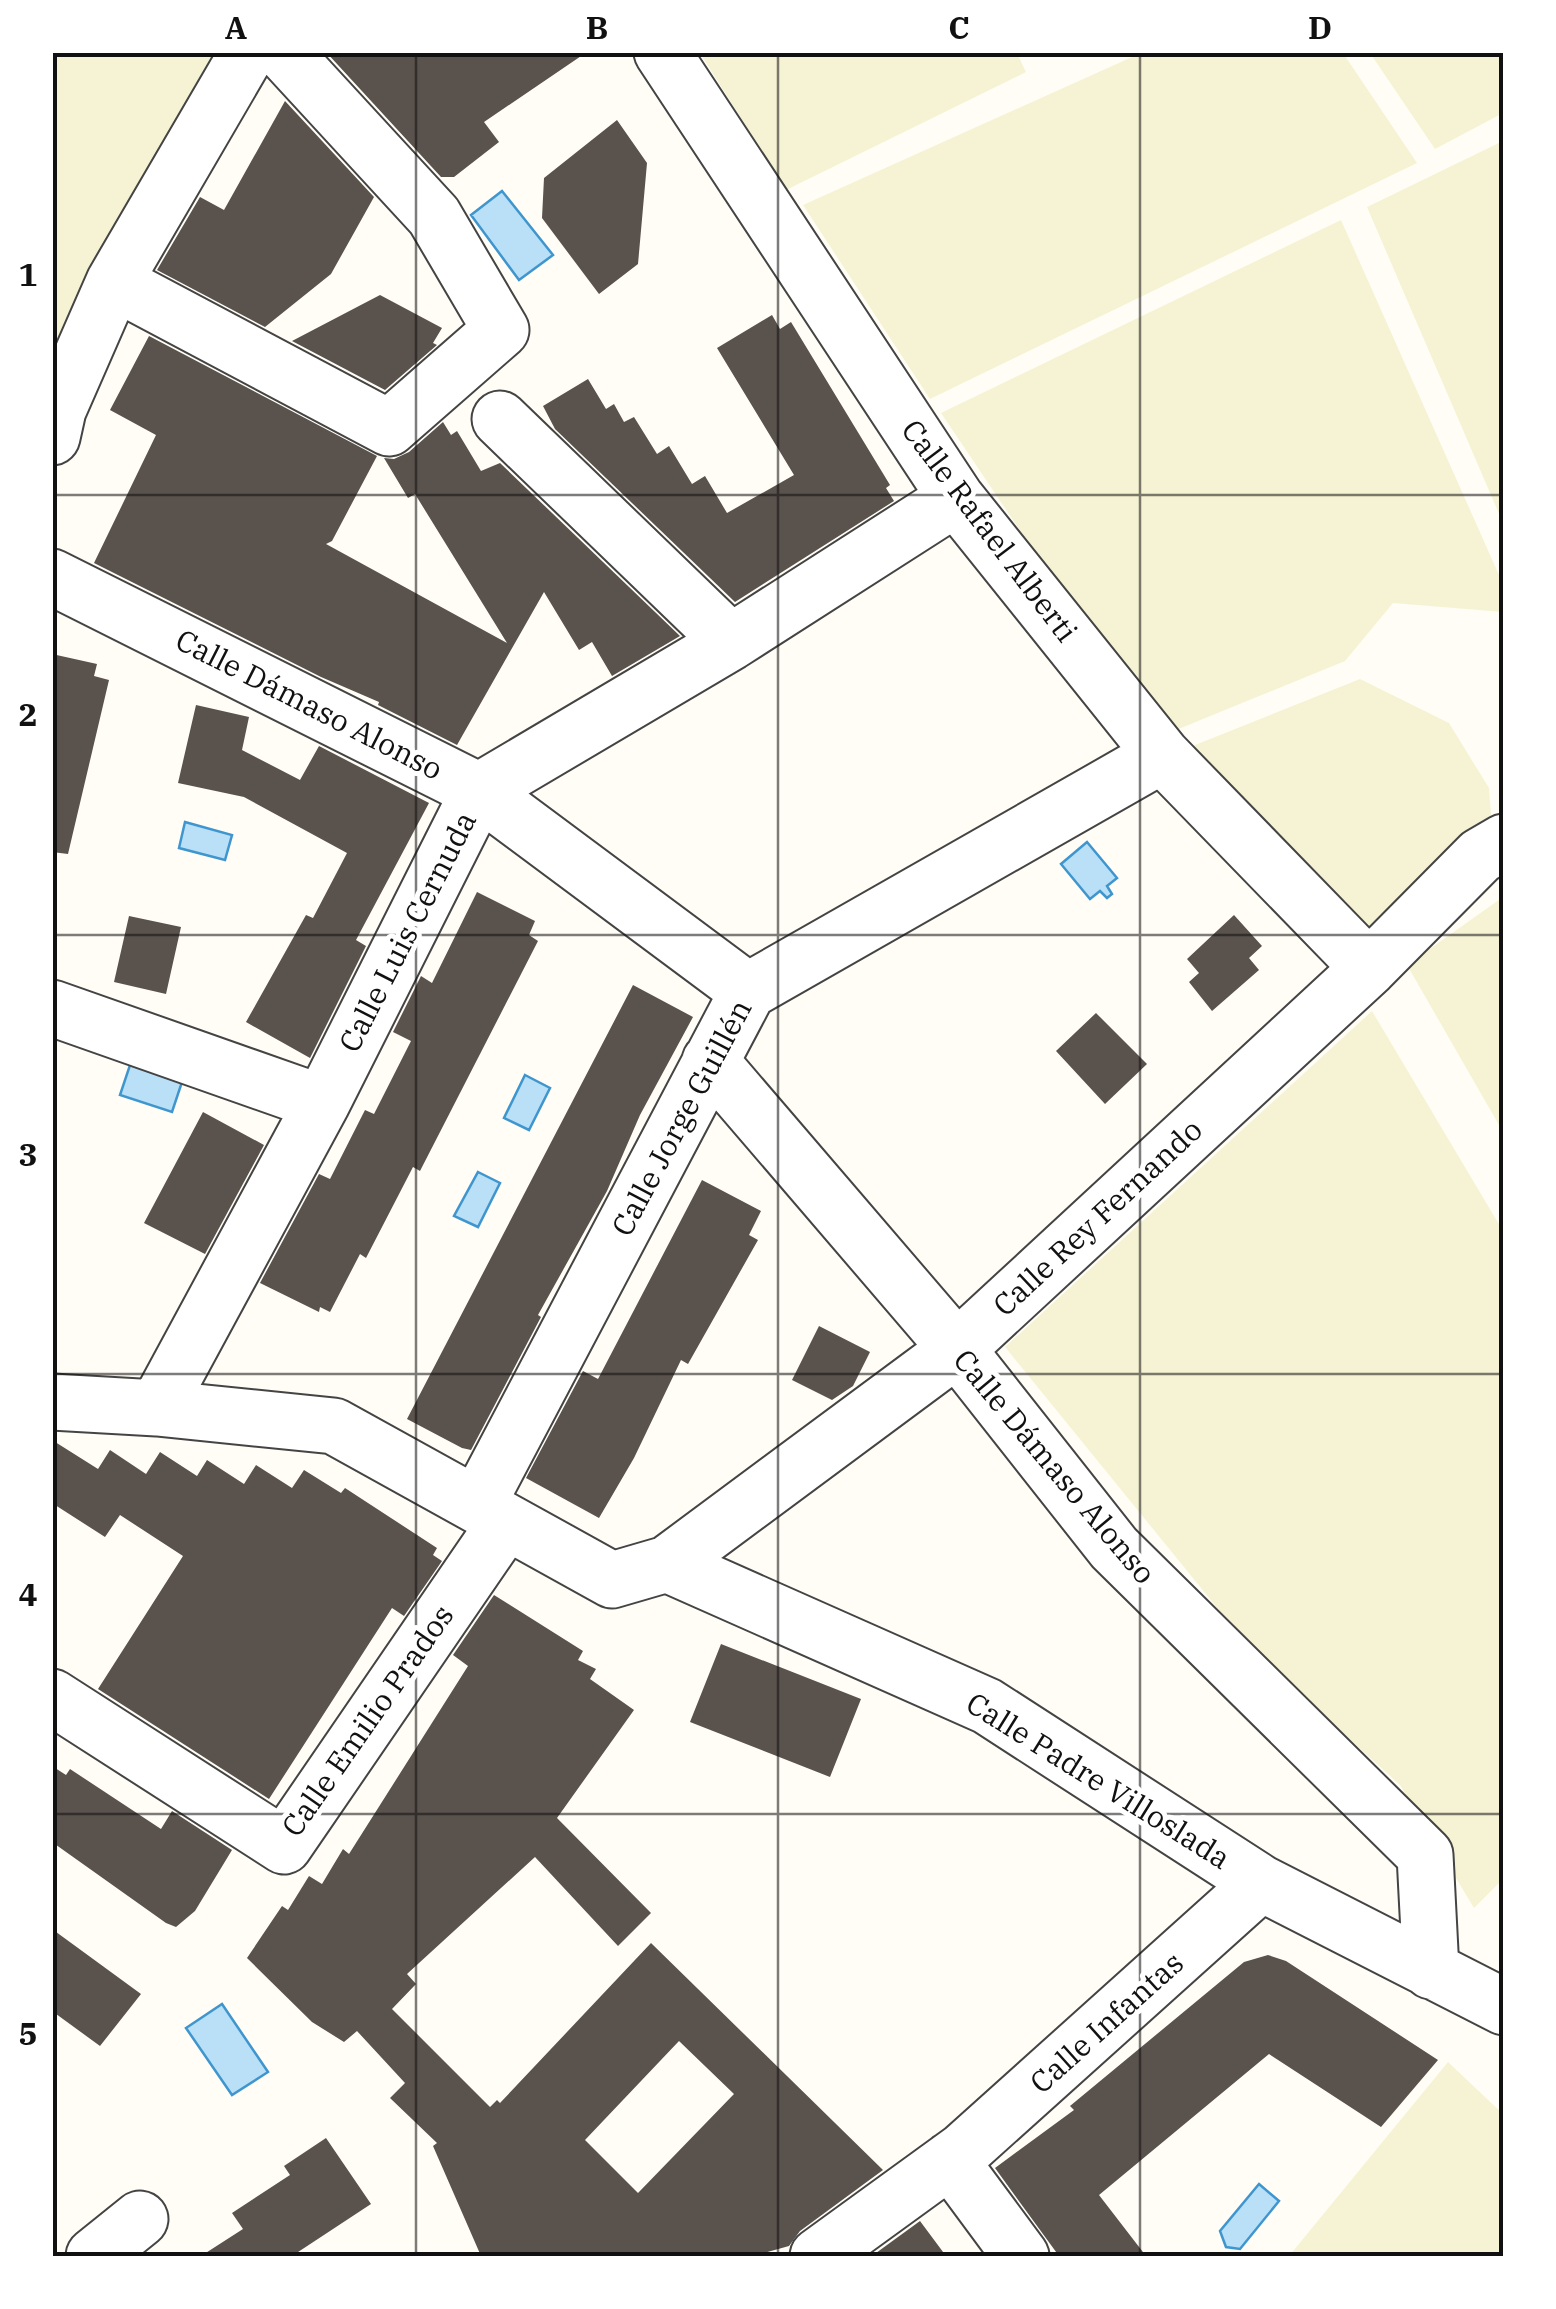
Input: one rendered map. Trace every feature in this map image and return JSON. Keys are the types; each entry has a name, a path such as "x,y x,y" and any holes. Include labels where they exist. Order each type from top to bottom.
{"street":[{"path":"54,419 114,282 248,52"},
{"path":"114,282 389,428 502,330 434,216 283,52"},
{"name":"Calle Rafael Alberti","path":"662,52 956,498 1162,755 1369,968"},
{"path":"500,419 730,642"},
{"name":"Calle Luis Cernuda","path":"156,1408 322,1102 479,791 730,642 956,498"},
{"name":"Calle Dámaso Alonso","path":"52,577 479,791 748,991"},
{"name":"Calle Jorge Guillén","path":"492,1514 710,1060 748,991 1162,755"},
{"name":"Calle Rey Fernando","path":"667,1564 956,1349 1369,968 1480,856 1504,842"},
{"path":"52,1008 322,1102"},
{"name":"Calle Dámaso Alonso","path":"710,1060 956,1349 1114,1548 1425,1855 1467,1989"},
{"path":"52,1402 334,1426 612,1580 667,1564"},
{"name":"Calle Emilio Prados","path":"52,1697 284,1846 492,1514"},
{"name":"Calle Padre Villoslada","path":"667,1564 986,1706 1261,1883 1467,1989"},
{"name":"Calle Infantas","path":"818,2256 950,2160 1114,2018 1261,1883"},
{"path":"950,2160 1021,2256"},
{"path":"94,2256 140,2219"}],"shaded area":[{"path":"227,52 62,339 53,343 52,53"},
{"path":"700,53 1017,53 1026,72 786,190"},
{"path":"1141,53 1343,53 1417,163 930,399 803,205"},
{"path":"1370,53 1503,53 1503,113 1435,149"},
{"path":"1503,141 1503,523 1367,207"},
{"path":"1341,220 1503,584 1503,612 1393,603 1345,661 1159,737 941,413"},
{"path":"1360,679 1449,723 1489,788 1492,827 1363,936 1180,751"},
{"path":"1503,897 1503,1132 1407,965"},
{"path":"1372,1011 1503,1231 1504,1878 1474,1908 1400,1785 1249,1647 1005,1347"},
{"path":"1448,2062 1503,2114 1503,2256 1289,2256"}],"water":[{"path":"502,191 553,255 519,280 471,215"},
{"path":"185,822 232,835 225,860 179,848"},
{"path":"1087,842 1117,878 1107,886 1112,894 1107,898 1100,891 1090,899 1061,864"},
{"path":"130,1065 182,1082 172,1112 120,1095"},
{"path":"525,1075 550,1088 529,1130 504,1118"},
{"path":"478,1172 500,1183 478,1227 454,1216"},
{"path":"222,2004 268,2072 232,2095 186,2028"},
{"path":"1259,2184 1279,2201 1240,2249 1226,2247 1220,2231"}],"building":[{"path":"326,52 587,52 484,122 499,142 454,177 441,177"},
{"path":"285,101 374,197 331,274 265,327 157,270 200,197 224,210"},
{"path":"617,120 647,163 638,264 599,294 542,218 544,178"},
{"path":"380,295 442,328 433,343 437,345 385,390 292,341"},
{"path":"772,315 780,329 791,322 890,485 886,488 894,501 735,602 555,429 543,406 588,379 606,409 614,404 624,422 634,417 657,454 669,446 692,484 705,476 727,513 794,475 717,348"},
{"path":"149,336 377,456 332,541 326,544 507,643 415,494 408,498 384,458 394,459 409,452 443,422 451,435 457,431 481,471 500,463 680,636 612,676 592,642 579,650 544,592 457,745 378,705 379,702 94,563 156,435 110,410"},
{"path":"52,654 97,664 94,676 109,680 68,854 52,852"},
{"path":"196,705 249,717 242,750 300,780 319,746 429,803 356,940 366,946 310,1058 246,1022 306,915 313,918 347,853 244,797 178,783"},
{"path":"477,892 535,921 529,935 538,941 420,1171 413,1167 366,1258 360,1254 330,1312 320,1307 319,1312 260,1283 319,1174 330,1179 365,1110 374,1114 411,1041 393,1032 421,976 432,983"},
{"path":"1234,915 1262,946 1249,958 1259,970 1212,1011 1189,982 1199,973 1187,959"},
{"path":"129,916 181,927 166,994 114,982"},
{"path":"633,985 693,1017 471,1450 462,1448 407,1419"},
{"path":"1096,1013 1147,1064 1105,1104 1056,1051"},
{"path":"203,1112 264,1145 205,1254 144,1223"},
{"path":"702,1180 761,1211 749,1235 758,1240 688,1364 681,1360 634,1458 599,1518 526,1478 583,1371 598,1379"},
{"path":"819,1326 870,1352 853,1386 832,1400 792,1380"},
{"path":"52,1440 98,1469 110,1450 146,1474 160,1452 197,1476 207,1460 244,1484 256,1465 292,1488 304,1470 341,1493 345,1488 437,1548 433,1555 442,1561 404,1616 392,1608 269,1799 98,1689 183,1556 120,1515 105,1537 52,1503"},
{"path":"494,1595 583,1651 578,1660 596,1669 590,1679 634,1710 557,1818 651,1913 618,1946 535,1857 407,1974 416,1984 392,2009 490,2107 497,2100 500,2103 651,1943 883,2170 800,2231 789,2246 753,2256 481,2256 433,2146 437,2143 390,2098 405,2083 357,2031 344,2042 312,2022 247,1958 282,1906 288,1910 309,1876 322,1884 343,1849 349,1854 468,1666 453,1655","holes":["679,2041 734,2094 638,2193 585,2140"]},
{"path":"721,1644 861,1699 830,1777 690,1722"},
{"path":"52,1766 66,1775 70,1769 161,1829 172,1811 232,1850 195,1911 176,1927 166,1923 52,1842"},
{"path":"52,1929 141,1994 100,2046 52,2011"},
{"path":"1268,1955 1286,1961 1438,2060 1381,2127 1269,2054 1099,2195 1146,2256 1059,2256 995,2168 1074,2110 1070,2106 1244,1962"},
{"path":"326,2138 371,2204 292,2256 201,2256 243,2229 232,2213 290,2175 284,2166"},
{"path":"920,2221 946,2256 876,2253"}]}
